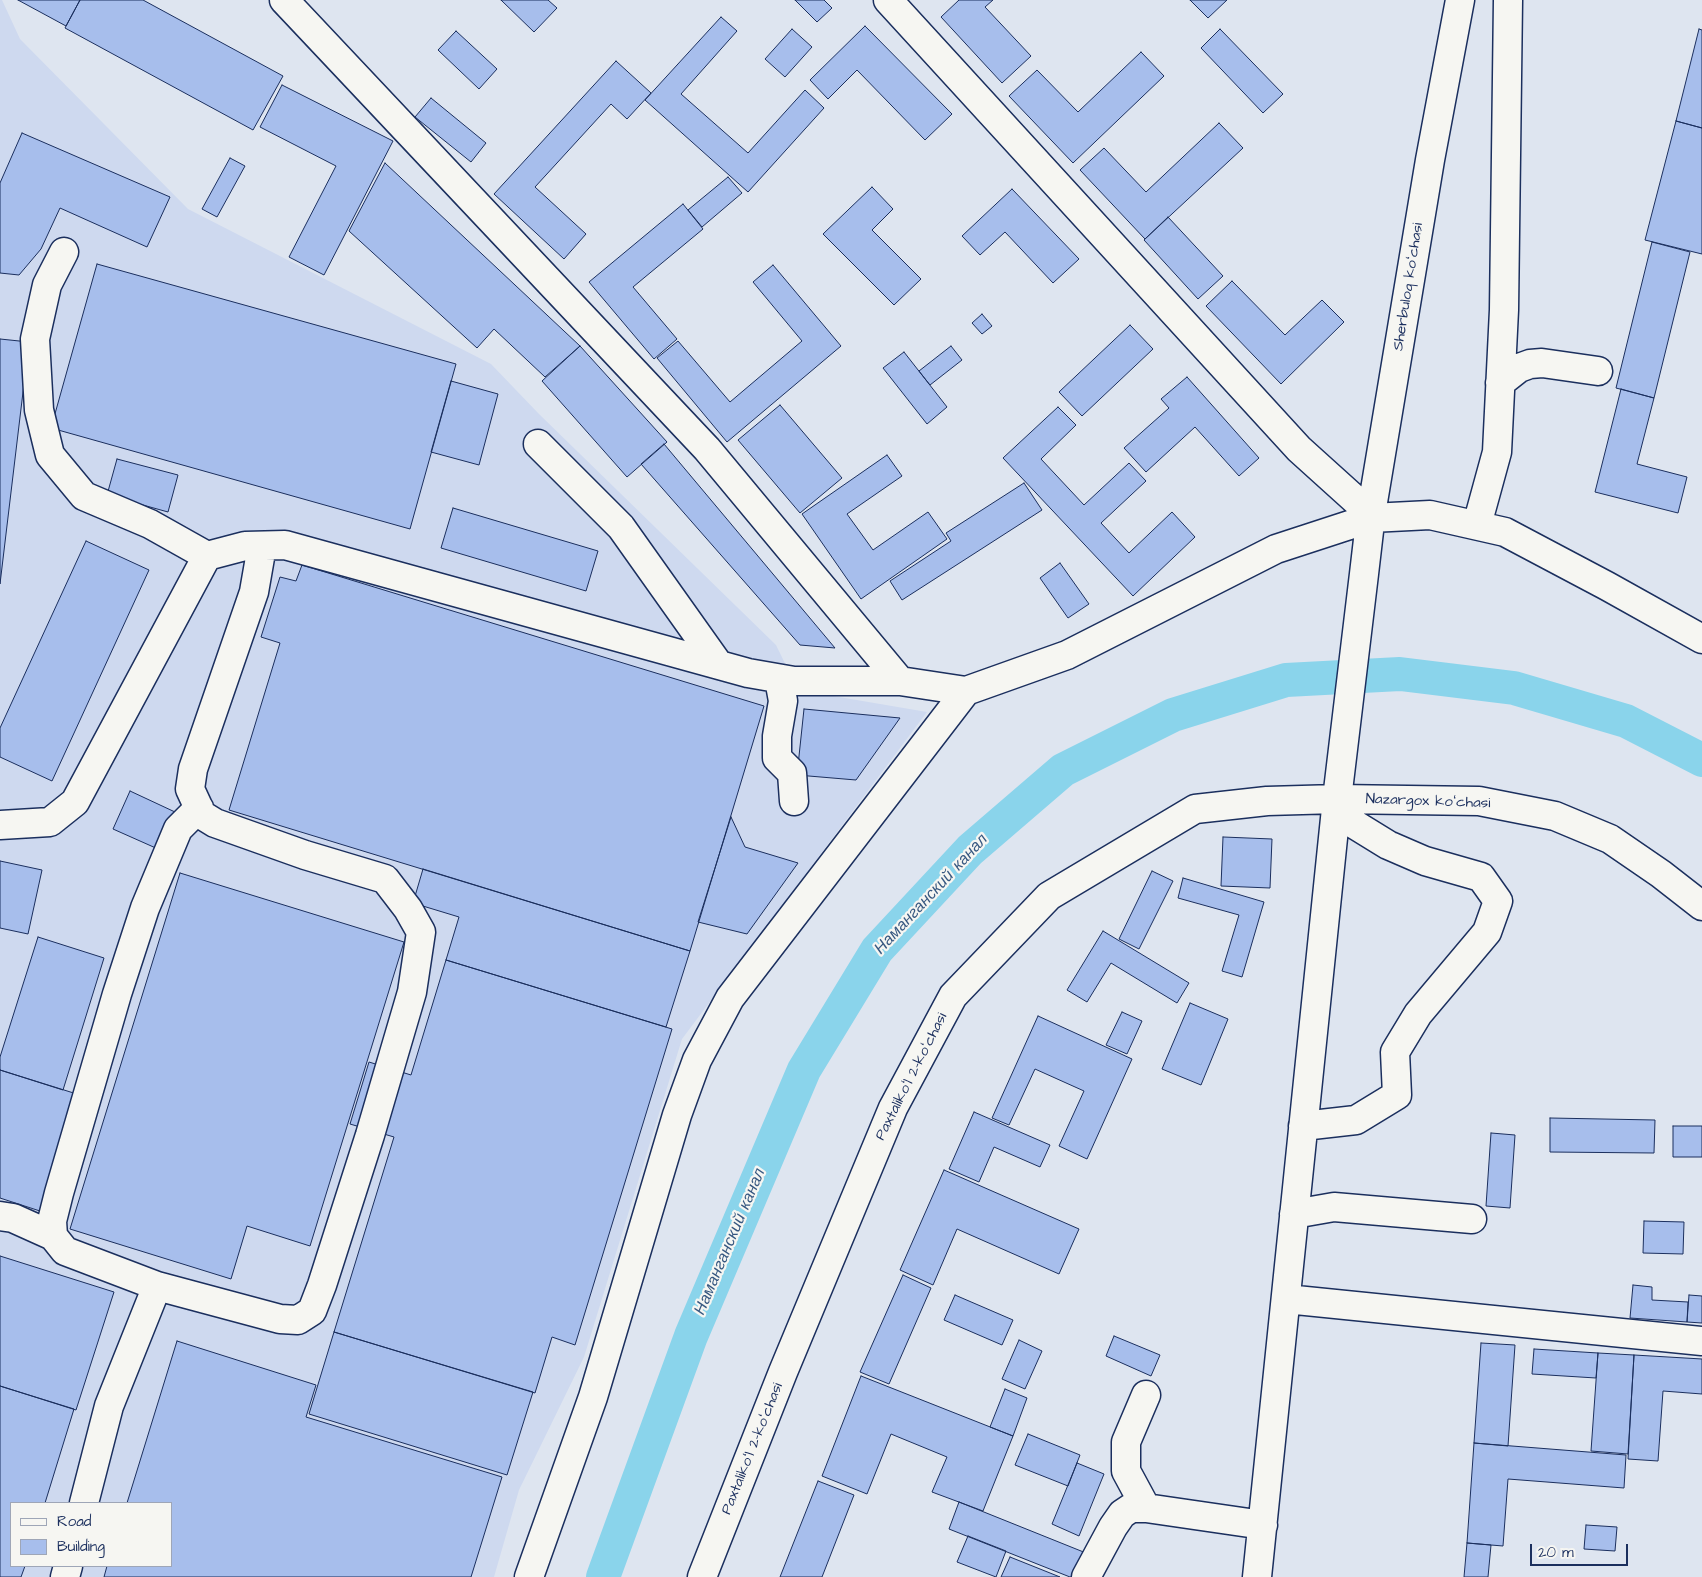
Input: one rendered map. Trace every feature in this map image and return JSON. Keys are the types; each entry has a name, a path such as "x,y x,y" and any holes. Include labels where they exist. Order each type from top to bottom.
{"street":[{"path":"284,0 706,449 900,680"},
{"path":"888,0 1299,449 1371,516"},
{"name":"Sherbuloq koʻchasi","path":"1257,1577 1337,806 1371,516 1430,160 1460,0"},
{"path":"1478,525 1497,452 1504,310 1508,0"},
{"path":"64,252 48,285 35,339 39,410 50,455 84,496 150,524 207,556 245,546 285,545 719,665 780,679 794,681 900,680 966,691 1067,655 1276,548 1371,516 1430,515 1505,532 1702,639"},
{"path":"1500,383 1519,368 1530,364 1542,363 1598,371"},
{"path":"538,444 621,527 719,665"},
{"path":"0,1216 12,1218 53,1236 65,1251 157,1286 280,1319 298,1320 312,1311 370,1135 412,992 421,932 408,909 385,879 305,855 214,823 202,815 190,789 193,769 254,592 262,546"},
{"path":"0,825 50,822 75,802 207,556"},
{"path":"780,679 783,701 777,736 777,758 792,773 794,801"},
{"path":"529,1577 593,1397 677,1115 696,1060 730,998 966,691"},
{"name":"Paxtalikoʻl 2-koʻchasi","path":"702,1577 783,1372 893,1108 953,996 1049,896 1195,808 1267,801 1337,806"},
{"name":"Nazargox koʻchasi","path":"1337,806 1478,801 1554,816 1610,839 1661,874 1702,906"},
{"path":"1303,1126 1356,1120 1397,1095 1395,1052 1418,1014 1487,932 1498,901 1481,877 1418,858 1388,844 1337,806"},
{"path":"53,1236 52,1221 59,1193 114,1003 145,908 178,829 199,808"},
{"path":"1294,1214 1334,1207 1472,1219"},
{"path":"84,1502 109,1406 157,1286"},
{"path":"1286,1299 1702,1341"},
{"path":"1146,1395 1126,1442 1126,1471 1146,1508"},
{"path":"1086,1577 1113,1527 1122,1514 1131,1508 1146,1508 1263,1526"}],"shaded area":[{"path":"0,0 2,0 20,39 188,209 491,364 539,414 776,645 798,690 927,712 682,1039 584,1357 519,1490 494,1577 0,1577"}],"building":[{"path":"18,0 80,0 66,26"},
{"path":"80,0 143,0 283,76 253,130 65,28"},
{"path":"501,0 548,0 557,8 534,32"},
{"path":"795,0 824,0 832,8 817,22"},
{"path":"959,0 993,0 985,7 1031,56 1002,83 941,17"},
{"path":"1190,0 1227,0 1208,18"},
{"path":"721,17 737,31 681,94 748,153 805,90 824,108 748,192 645,100"},
{"path":"865,26 952,114 925,140 857,70 828,99 810,80"},
{"path":"792,29 812,47 785,77 765,59"},
{"path":"1220,29 1283,94 1263,113 1201,48"},
{"path":"1699,29 1702,30 1702,128 1676,121"},
{"path":"456,31 497,69 479,89 438,50"},
{"path":"1141,52 1164,76 1073,163 1009,96 1037,70 1078,112"},
{"path":"616,61 651,93 627,119 611,104 535,187 586,234 564,259 494,194"},
{"path":"282,85 393,141 324,275 289,257 336,166 260,127"},
{"path":"431,98 486,143 471,162 415,117"},
{"path":"1676,121 1702,128 1702,254 1645,240"},
{"path":"1219,123 1243,148 1145,239 1080,170 1104,148 1146,192"},
{"path":"22,133 170,197 147,247 60,208 41,249 19,275 0,273 0,183"},
{"path":"230,158 245,166 217,217 202,209"},
{"path":"385,163 580,346 545,377 494,329 477,348 349,231"},
{"path":"728,177 742,193 702,227 688,210"},
{"path":"872,187 893,209 872,230 921,279 894,305 823,234"},
{"path":"1012,189 1079,259 1053,283 1005,232 980,255 962,236"},
{"path":"683,204 703,229 633,287 677,339 654,359 589,282"},
{"path":"1168,217 1223,276 1198,299 1144,240"},
{"path":"1652,242 1690,252 1654,398 1616,388"},
{"path":"97,264 456,364 410,529 51,428"},
{"path":"773,265 841,346 727,442 657,358 678,341 730,402 802,341 753,282"},
{"path":"1232,281 1285,335 1322,300 1344,322 1281,384 1206,306"},
{"path":"982,314 992,326 982,334 972,323"},
{"path":"1130,325 1153,349 1082,416 1059,392"},
{"path":"0,339 29,342 0,584"},
{"path":"580,346 667,442 627,477 542,381"},
{"path":"951,346 962,360 930,385 919,371"},
{"path":"904,352 947,407 927,424 883,368"},
{"path":"1187,377 1259,458 1239,476 1195,427 1146,472 1124,448 1169,408 1161,399"},
{"path":"451,381 498,394 479,465 431,452"},
{"path":"1621,389 1654,398 1637,464 1687,477 1678,513 1595,492"},
{"path":"780,405 842,478 800,513 738,440"},
{"path":"1058,407 1076,425 1041,459 1084,505 1129,463 1146,481 1101,523 1129,553 1172,512 1195,537 1133,596 1003,458"},
{"path":"664,444 835,648 800,645 641,464"},
{"path":"887,455 902,476 847,514 873,550 928,512 947,539 861,599 802,514"},
{"path":"117,459 178,475 168,512 107,495"},
{"path":"1024,483 1042,510 902,600 890,581 951,541 946,533"},
{"path":"453,508 598,551 586,591 441,548"},
{"path":"86,541 149,570 52,781 0,757 0,728"},
{"path":"1060,563 1089,604 1068,618 1040,578"},
{"path":"302,565 764,706 690,951 229,810 280,643 261,637 280,577 296,581"},
{"path":"804,709 900,718 856,780 797,775"},
{"path":"130,791 175,812 158,849 113,829"},
{"path":"731,817 745,847 798,863 747,934 698,922"},
{"path":"1223,837 1272,839 1270,888 1221,886"},
{"path":"0,861 42,870 28,934 0,928"},
{"path":"423,869 690,951 666,1027 446,960 459,917 413,903"},
{"path":"1152,871 1173,881 1139,949 1119,939"},
{"path":"180,873 404,942 310,1246 247,1226 231,1279 70,1229"},
{"path":"1183,878 1264,902 1242,977 1222,971 1239,915 1178,898"},
{"path":"1103,931 1189,983 1177,1003 1111,963 1087,1002 1067,990"},
{"path":"38,937 104,958 63,1090 0,1070 0,1057"},
{"path":"446,960 672,1029 575,1345 552,1337 535,1393 334,1332 394,1137 350,1124 369,1062 411,1075"},
{"path":"1190,1003 1228,1019 1201,1085 1162,1069"},
{"path":"1122,1012 1142,1021 1127,1054 1106,1045"},
{"path":"1038,1016 1132,1059 1087,1159 1059,1146 1084,1091 1035,1069 1009,1125 992,1118"},
{"path":"0,1070 80,1095 43,1212 0,1198"},
{"path":"974,1112 1050,1145 1040,1167 994,1147 979,1182 949,1169"},
{"path":"1550,1118 1655,1120 1654,1153 1550,1152"},
{"path":"1673,1126 1702,1126 1702,1157 1673,1157"},
{"path":"1491,1133 1515,1135 1510,1208 1486,1206"},
{"path":"944,1170 1079,1229 1059,1274 957,1229 933,1285 900,1270"},
{"path":"1644,1221 1684,1222 1683,1254 1643,1253"},
{"path":"0,1256 114,1292 76,1410 0,1386"},
{"path":"903,1275 931,1288 889,1384 860,1372"},
{"path":"1633,1285 1652,1287 1652,1300 1688,1302 1687,1322 1630,1318"},
{"path":"955,1295 1013,1320 1002,1345 944,1320"},
{"path":"1689,1295 1702,1296 1702,1323 1687,1322"},
{"path":"334,1332 533,1392 507,1475 309,1414"},
{"path":"1114,1336 1160,1355 1151,1376 1106,1356"},
{"path":"1019,1340 1042,1351 1025,1389 1002,1379"},
{"path":"177,1341 316,1385 306,1417 502,1477 471,1577 104,1577 107,1567 172,1567 172,1502 127,1502"},
{"path":"1481,1343 1515,1345 1508,1446 1474,1443"},
{"path":"1534,1349 1598,1353 1596,1378 1532,1374"},
{"path":"1598,1353 1634,1355 1628,1454 1591,1451"},
{"path":"1634,1355 1702,1359 1702,1394 1663,1391 1658,1461 1628,1459"},
{"path":"861,1376 1013,1436 983,1511 932,1492 947,1457 891,1434 867,1494 822,1476"},
{"path":"0,1386 74,1409 45,1502 10,1502 10,1567 25,1567 21,1577 0,1577"},
{"path":"1005,1389 1027,1398 1013,1436 990,1427"},
{"path":"1028,1434 1080,1455 1068,1486 1015,1465"},
{"path":"1474,1443 1626,1455 1624,1488 1508,1479 1503,1546 1467,1543"},
{"path":"1077,1463 1104,1474 1079,1536 1052,1524"},
{"path":"818,1481 854,1495 822,1577 780,1577"},
{"path":"959,1502 1086,1553 1076,1577 1070,1577 949,1529"},
{"path":"1586,1525 1617,1527 1615,1551 1584,1549"},
{"path":"968,1536 1006,1551 996,1577 957,1562"},
{"path":"1467,1543 1491,1545 1488,1577 1464,1577"},
{"path":"1010,1557 1060,1577 1001,1577"}],"waterway":[{"name":"Наманганский канал","path":"603,1577 691,1336 804,1070 877,950 970,850 1063,770 1173,715 1286,680 1400,674 1514,688 1626,721 1702,760"}]}
